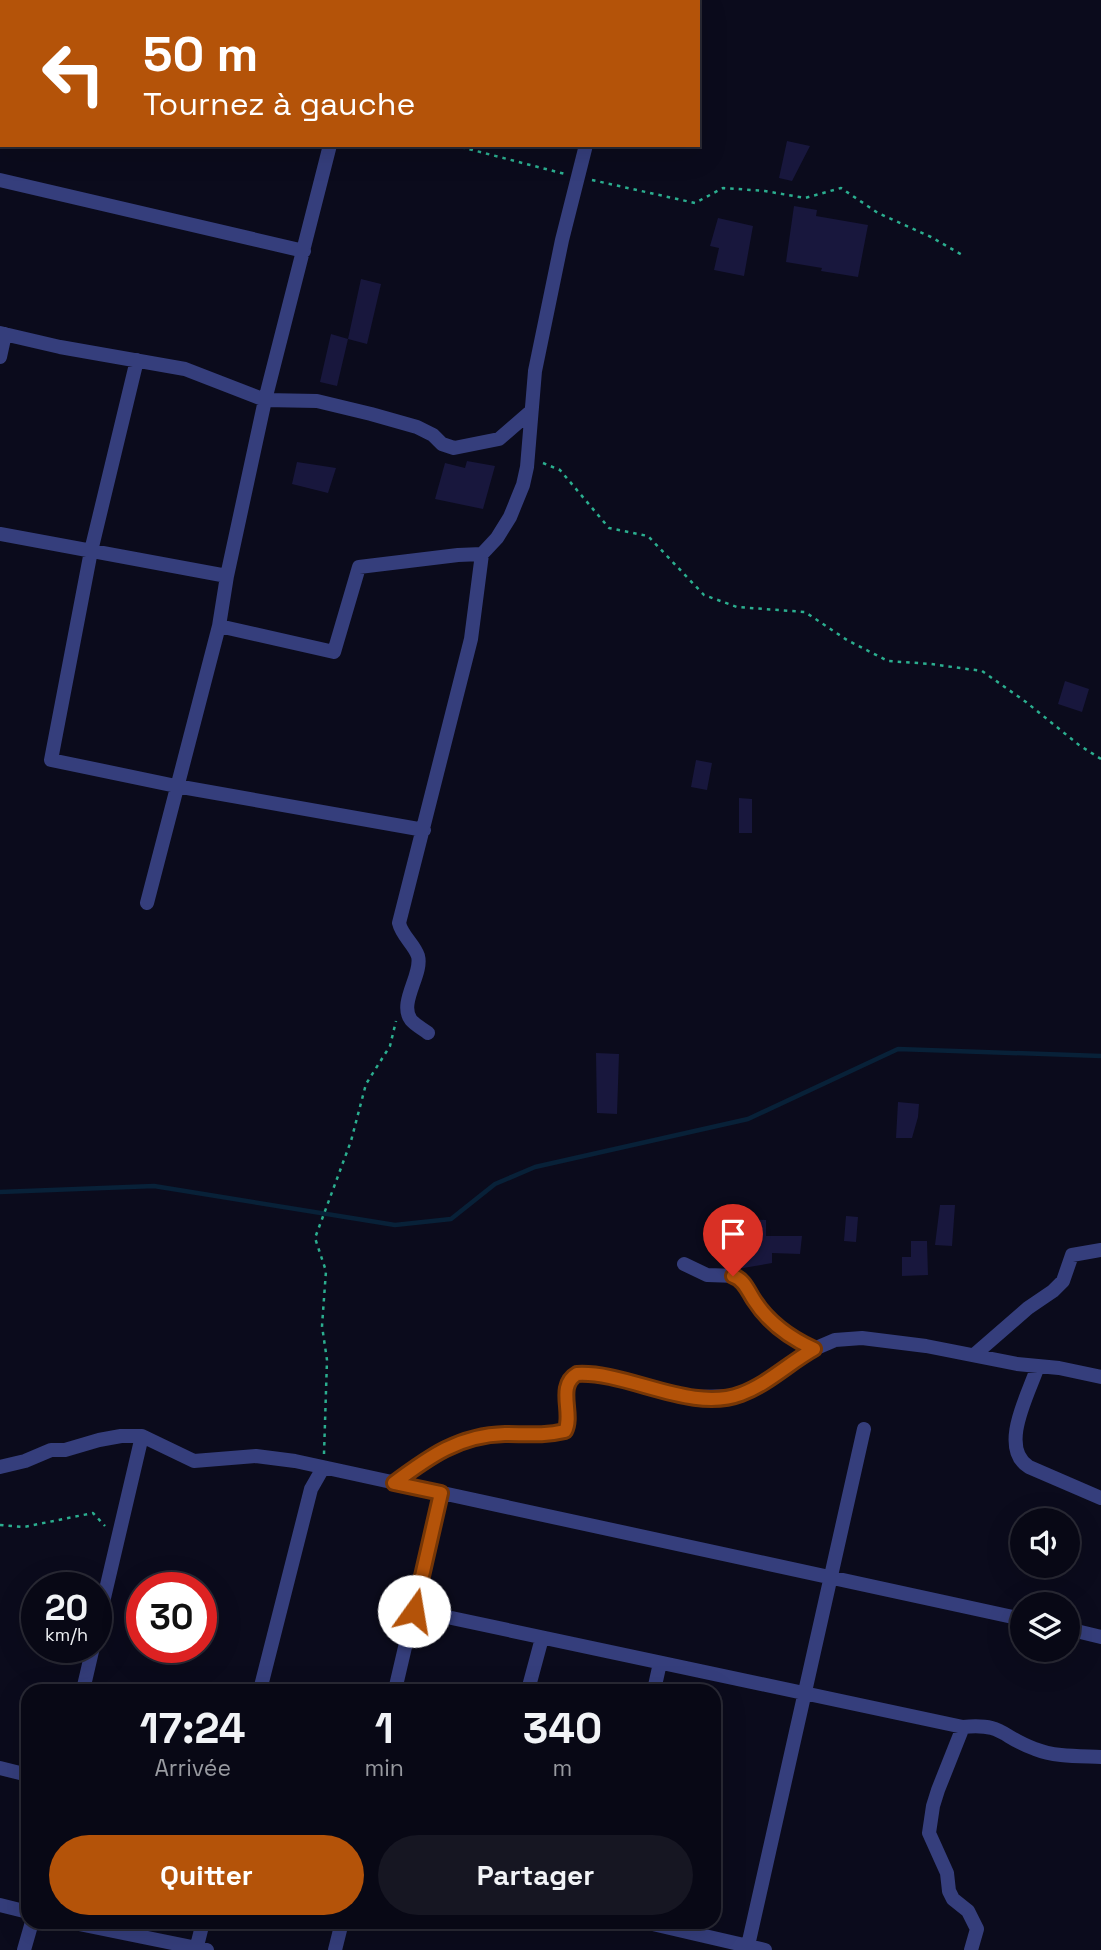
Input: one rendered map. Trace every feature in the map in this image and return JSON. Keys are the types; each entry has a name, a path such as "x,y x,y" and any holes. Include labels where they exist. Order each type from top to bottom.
{"street":[{"path":"147,903 219,626 227,576 265,400 330,147"},
{"path":"428,1033 411,1020 408,1012 411,986 419,963 416,952 400,930 399,923 471,639 482,554 497,538 510,517 523,485 535,371 586,147"},
{"path":"0,180 304,251"},
{"path":"0,357 2,333 60,347 185,369 265,400 317,401 417,427 433,435 442,444 454,448 499,439 529,414"},
{"path":"137,360 91,551 51,760 176,786 424,830"},
{"path":"0,534 227,576"},
{"path":"219,626 334,652 359,567 482,554"},
{"path":"974,1356 1063,1281 1072,1255 1101,1250"},
{"path":"684,1264 707,1275 740,1278 765,1317 814,1349"},
{"path":"394,1483 435,1453 461,1441 483,1436 540,1435 565,1431 568,1418 568,1382 577,1374 599,1376 693,1397 738,1396 757,1388 814,1349 835,1340 862,1338 1101,1377"},
{"path":"1038,1366 1016,1425 1015,1448 1020,1460 1029,1468 1101,1498"},
{"path":"748,1948 864,1429"},
{"path":"109,1572 142,1436"},
{"path":"0,1467 25,1461 51,1450 65,1450 99,1440 142,1436 194,1461 256,1456 295,1461 1010,1616"},
{"path":"262,1684 311,1489 323,1468"},
{"path":"396,1684 441,1493"},
{"path":"414,1611 962,1727 988,1726 1000,1729 1016,1741 1051,1754 1101,1757"},
{"path":"1080,1632 1101,1637"},
{"path":"530,1684 542,1637"},
{"path":"84,1684 89,1663"},
{"path":"655,1684 660,1663"},
{"path":"962,1727 935,1798 929,1833 947,1873 949,1891 953,1899 968,1911 976,1929 971,1950"},
{"path":"0,1768 21,1773"},
{"path":"0,1905 21,1910"},
{"path":"24,1950 30,1929"},
{"path":"102,1929 200,1950 202,1929"},
{"path":"335,1950 340,1929"},
{"path":"672,1929 765,1950"}],"path":[{"path":"461,147 695,203 723,188 765,191 805,198 841,188 878,214 931,237 964,256"},
{"path":"527,455 560,470 609,528 648,536 704,595 737,607 805,612 847,640 888,661 982,671 1027,702 1101,760"},
{"path":"323,1468 327,1360 322,1326 326,1271 315,1238 351,1140 366,1084 390,1046 397,1017 408,1012"},
{"path":"0,1525 24,1527 93,1513 108,1529 118,1532"}],"building":[{"path":"787,141 810,146 792,181 779,178"},
{"path":"794,206 817,210 816,216 868,225 858,277 786,262"},
{"path":"718,218 753,226 744,276 714,270 719,248 710,246"},
{"path":"361,279 381,284 367,344 348,339"},
{"path":"331,334 348,339 337,386 320,382"},
{"path":"467,461 495,466 483,509 435,499 445,463 465,468"},
{"path":"297,462 336,468 328,493 292,484"},
{"path":"1065,681 1089,689 1082,712 1058,704"},
{"path":"696,760 712,763 707,790 691,787"},
{"path":"739,798 752,799 752,833 739,833"},
{"path":"596,1053 619,1054 617,1114 597,1113"},
{"path":"898,1102 919,1104 912,1138 896,1138"},
{"path":"940,1205 955,1205 952,1246 935,1245"},
{"path":"846,1216 858,1217 856,1242 844,1241"},
{"path":"747,1219 766,1220 766,1236 802,1236 800,1254 772,1253 772,1263 743,1268 735,1266 735,1263 725,1264 723,1239 745,1239"},
{"path":"911,1241 927,1241 928,1275 902,1276 902,1257 911,1257"}],"waterway":[{"path":"0,1192 154,1186 395,1225 451,1219 495,1184 535,1167 748,1119 898,1049 1101,1056"}],"route":[{"path":"414,1611 441,1493 394,1483 435,1453 461,1441 483,1436 540,1435 565,1431 568,1427 568,1382 577,1374 599,1376 693,1397 720,1398 738,1396 757,1388 814,1349 765,1317 740,1278 733,1276"}]}
